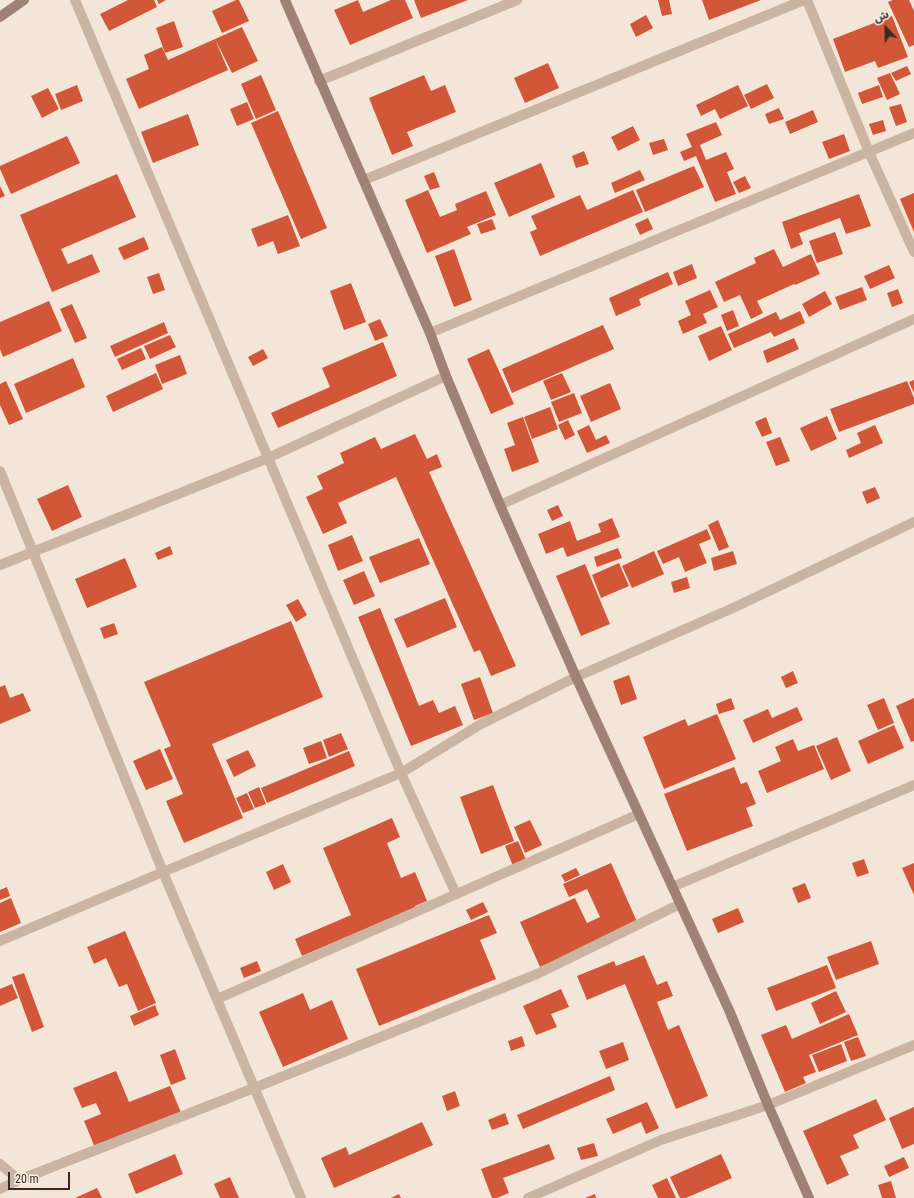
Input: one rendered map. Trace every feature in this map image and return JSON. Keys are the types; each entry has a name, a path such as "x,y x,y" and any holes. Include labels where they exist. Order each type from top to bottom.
{"main road":[{"path":"0,17 24,0"},
{"path":"285,0 319,82 364,180 430,333 446,376 500,505 576,677 729,1010 768,1105 810,1198"}],"street":[{"path":"75,0 401,773 456,894"},
{"path":"319,82 517,0"},
{"path":"364,180 804,0"},
{"path":"807,0 869,152 914,252"},
{"path":"430,333 914,133"},
{"path":"500,505 914,319"},
{"path":"0,565 268,458 446,376"},
{"path":"0,471 163,872 301,1198"},
{"path":"0,941 401,773 482,724 576,677 733,608 914,522"},
{"path":"672,887 914,785"},
{"path":"217,999 639,814"},
{"path":"0,1190 19,1180 254,1088 537,974 680,904"},
{"path":"528,1198 661,1140 768,1105 914,1045"},
{"path":"0,1164 19,1180"}],"building":[{"path":"128,0 154,0 157,7 109,31 100,14"},
{"path":"157,0 166,0 159,4"},
{"path":"239,0 249,21 222,33 212,11"},
{"path":"358,0 363,12 391,0 405,0 413,18 350,45 334,10"},
{"path":"414,0 468,0 421,18"},
{"path":"658,0 669,0 672,14 662,16"},
{"path":"702,0 761,0 709,20"},
{"path":"893,0 909,0 914,11 914,45 909,47 888,2"},
{"path":"646,15 653,28 636,37 630,24"},
{"path":"892,16 908,57 878,68 875,61 845,72 833,39"},
{"path":"174,21 183,47 165,53 156,28"},
{"path":"242,27 258,61 232,73 215,39"},
{"path":"215,39 228,70 139,109 126,79 149,69 144,55 162,47 168,60"},
{"path":"548,63 559,88 525,103 514,78"},
{"path":"907,66 911,74 896,81 891,73"},
{"path":"890,73 900,94 887,100 877,78"},
{"path":"261,75 276,110 256,119 241,84"},
{"path":"424,75 431,91 445,85 456,112 407,132 413,146 392,155 369,98"},
{"path":"767,84 774,98 751,109 744,95"},
{"path":"77,85 83,101 61,110 55,94"},
{"path":"738,85 748,106 720,119 715,109 701,116 696,105"},
{"path":"879,85 883,97 862,104 858,93"},
{"path":"48,88 59,109 42,118 31,96"},
{"path":"247,102 254,119 237,126 230,109"},
{"path":"901,104 907,122 896,126 889,107"},
{"path":"779,108 784,119 769,124 765,114"},
{"path":"813,110 818,122 790,134 785,122"},
{"path":"278,111 327,228 301,239 251,123"},
{"path":"188,114 199,145 153,163 141,132"},
{"path":"883,120 886,131 873,135 869,124"},
{"path":"716,122 722,135 700,145 706,160 726,152 734,169 727,172 736,194 715,202 696,156 684,161 680,152 692,147 686,134"},
{"path":"633,126 640,140 618,151 611,137"},
{"path":"844,134 850,151 829,159 822,142"},
{"path":"67,136 80,163 11,194 0,166"},
{"path":"664,139 668,150 653,155 649,143"},
{"path":"584,151 589,164 576,168 572,156"},
{"path":"541,163 555,197 509,217 494,183"},
{"path":"694,166 704,187 645,212 636,190"},
{"path":"640,170 645,180 615,193 611,183"},
{"path":"434,172 440,187 430,190 424,176"},
{"path":"117,174 136,217 61,249 68,264 92,254 100,272 52,292 20,215"},
{"path":"745,176 751,188 739,193 733,182"},
{"path":"0,186 5,196 0,198"},
{"path":"428,190 440,217 457,210 455,204 486,191 496,215 467,227 471,234 427,253 405,200"},
{"path":"633,190 643,212 540,256 530,232 537,229 531,216 580,195 587,210"},
{"path":"914,193 914,232 900,199"},
{"path":"859,194 871,226 846,234 840,218 799,233 803,244 791,249 782,222"},
{"path":"288,215 300,246 278,254 273,241 258,247 251,229"},
{"path":"648,218 653,229 640,235 635,224"},
{"path":"492,219 496,229 481,234 477,224"},
{"path":"835,232 843,254 817,263 809,241"},
{"path":"144,237 149,249 124,260 118,248"},
{"path":"454,249 472,300 454,307 435,256"},
{"path":"774,249 783,267 811,254 820,274 757,301 763,313 751,319 740,295 724,302 715,282 756,263 754,258"},
{"path":"692,264 697,278 678,286 673,272"},
{"path":"889,265 895,278 870,289 864,276"},
{"path":"668,272 673,284 639,299 641,305 616,316 609,298"},
{"path":"159,273 165,290 153,294 147,277"},
{"path":"351,283 366,322 344,330 330,291"},
{"path":"862,287 867,300 840,310 835,297"},
{"path":"898,289 903,303 892,307 887,293"},
{"path":"710,290 718,307 703,314 707,323 683,334 678,321 691,315 685,301"},
{"path":"825,291 832,304 809,317 802,304"},
{"path":"49,301 62,331 3,357 0,349 0,322"},
{"path":"72,304 87,338 75,343 60,309"},
{"path":"733,310 739,326 727,331 721,315"},
{"path":"800,311 805,323 774,337 771,332 734,348 728,334 776,312 780,320"},
{"path":"380,319 388,336 375,341 368,324"},
{"path":"164,322 168,333 115,357 110,346"},
{"path":"603,325 614,349 512,393 502,369"},
{"path":"721,326 732,350 709,361 698,336"},
{"path":"170,335 176,347 150,359 144,346"},
{"path":"794,338 799,349 767,363 763,351"},
{"path":"383,342 397,376 278,428 271,413 330,387 322,368"},
{"path":"141,348 146,359 122,370 117,359"},
{"path":"263,349 268,358 253,366 248,357"},
{"path":"489,349 514,404 491,414 467,359"},
{"path":"180,355 187,374 162,384 155,365"},
{"path":"73,358 85,387 26,413 14,384"},
{"path":"156,373 163,389 113,412 106,396"},
{"path":"562,373 571,392 551,400 543,381"},
{"path":"914,380 914,393 909,382"},
{"path":"6,381 23,419 9,425 0,405 0,384"},
{"path":"907,381 914,398 914,404 839,432 830,409"},
{"path":"610,383 621,409 591,422 580,396"},
{"path":"574,393 582,413 559,422 551,402"},
{"path":"550,407 558,429 532,439 524,417"},
{"path":"827,416 837,439 811,451 800,428"},
{"path":"523,417 539,462 512,472 504,449 515,445 507,423"},
{"path":"766,417 772,433 762,437 755,422"},
{"path":"568,420 575,435 565,440 558,425"},
{"path":"589,425 596,440 606,435 610,443 587,453 577,431"},
{"path":"875,425 883,443 849,458 846,450 861,443 857,433"},
{"path":"415,434 427,459 437,454 442,467 429,472 516,666 491,676 480,650 474,652 396,477 338,503 347,523 323,534 306,497 323,489 317,476 344,463 340,453 375,437 381,449"},
{"path":"780,437 790,461 776,466 766,442"},
{"path":"68,485 82,517 52,531 37,499"},
{"path":"875,487 880,498 867,504 862,492"},
{"path":"558,505 563,516 552,521 547,510"},
{"path":"612,518 620,537 567,557 563,547 546,554 538,534 570,521 577,541 601,532 598,524"},
{"path":"718,520 729,547 719,551 708,525"},
{"path":"707,529 711,539 699,544 707,563 685,572 679,557 663,564 657,551"},
{"path":"352,535 363,561 338,571 328,545"},
{"path":"419,538 430,564 380,583 369,557"},
{"path":"170,546 173,554 158,560 155,553"},
{"path":"618,548 622,558 597,567 594,557"},
{"path":"654,551 664,574 632,588 622,566"},
{"path":"733,551 737,564 714,571 711,558"},
{"path":"125,558 137,587 87,608 75,579"},
{"path":"619,563 629,586 601,598 592,575"},
{"path":"585,564 610,624 581,636 556,576"},
{"path":"364,571 375,596 354,605 343,580"},
{"path":"687,577 690,588 674,593 671,582"},
{"path":"445,598 457,627 407,648 394,619"},
{"path":"298,599 307,615 296,622 286,605"},
{"path":"380,608 419,706 433,700 439,713 455,706 463,725 411,746 358,617"},
{"path":"291,621 323,697 212,744 243,818 184,843 166,801 183,794 164,749 171,746 144,682"},
{"path":"114,623 118,634 104,639 100,628"},
{"path":"793,671 798,683 786,688 781,677"},
{"path":"629,675 637,699 621,705 613,681"},
{"path":"480,677 493,713 474,720 461,684"},
{"path":"5,685 10,698 23,693 31,711 0,724 0,687"},
{"path":"731,698 735,709 719,714 716,704"},
{"path":"884,698 894,723 878,730 867,705"},
{"path":"914,698 914,741 911,742 896,706"},
{"path":"797,707 803,720 753,743 743,720 768,709 772,718"},
{"path":"717,714 736,759 664,789 643,737 685,719 688,726"},
{"path":"894,725 904,748 868,764 858,741"},
{"path":"341,733 348,749 329,757 323,740"},
{"path":"837,737 851,771 831,780 816,746"},
{"path":"793,739 798,751 814,745 824,769 767,793 758,771 781,761 775,747"},
{"path":"321,741 327,758 309,764 303,748"},
{"path":"160,749 173,779 146,790 133,761"},
{"path":"248,750 256,766 234,777 226,760"},
{"path":"349,751 355,766 267,803 261,788"},
{"path":"734,767 741,784 747,782 756,804 746,808 753,826 687,851 664,794"},
{"path":"493,785 514,841 481,854 460,797"},
{"path":"259,787 266,804 255,808 248,792"},
{"path":"247,793 254,809 243,813 236,798"},
{"path":"392,818 400,837 387,843 401,878 415,872 427,901 415,906 417,910 358,932 302,956 295,939 351,915 323,848"},
{"path":"530,820 542,845 525,853 514,827"},
{"path":"518,841 526,860 513,866 505,846"},
{"path":"864,859 869,873 857,877 852,863"},
{"path":"611,863 638,924 540,967 520,922 575,898 587,923 600,917 587,889 569,897 563,884"},
{"path":"914,863 914,895 902,868"},
{"path":"283,864 291,882 274,890 266,872"},
{"path":"576,868 580,875 565,882 561,875"},
{"path":"805,883 811,898 798,903 792,888"},
{"path":"7,887 10,896 0,900 0,890"},
{"path":"11,898 21,923 0,932 0,903"},
{"path":"483,902 488,912 471,920 466,910"},
{"path":"738,908 744,922 718,933 712,919"},
{"path":"489,915 497,933 480,940 496,979 379,1026 356,969"},
{"path":"125,931 156,1003 138,1011 127,984 119,987 106,958 94,964 87,947"},
{"path":"871,941 879,964 836,980 827,957"},
{"path":"644,955 657,985 667,981 673,996 657,1002 668,1030 679,1025 708,1096 676,1109 625,984 587,1000 577,976 614,961 616,966"},
{"path":"257,961 261,971 244,978 240,968"},
{"path":"827,965 836,988 776,1011 767,988"},
{"path":"24,973 44,1027 32,1032 12,977"},
{"path":"12,984 18,998 0,1006 0,989"},
{"path":"561,989 569,1007 551,1014 557,1027 536,1035 523,1006"},
{"path":"836,991 846,1012 820,1024 811,1003"},
{"path":"303,993 310,1010 332,1000 348,1039 283,1067 259,1012"},
{"path":"155,1005 159,1015 134,1026 130,1016"},
{"path":"849,1014 858,1035 809,1055 816,1072 803,1077 806,1083 785,1092 761,1035 786,1025 792,1039"},
{"path":"522,1036 525,1046 511,1051 508,1041"},
{"path":"858,1037 866,1056 851,1061 844,1042"},
{"path":"623,1042 629,1060 606,1069 599,1051"},
{"path":"841,1044 847,1061 819,1072 812,1055"},
{"path":"175,1049 186,1079 171,1085 160,1055"},
{"path":"116,1071 129,1102 170,1086 182,1115 96,1150 84,1121 101,1114 96,1103 82,1108 73,1088"},
{"path":"610,1076 615,1090 523,1129 517,1115"},
{"path":"455,1091 460,1106 447,1111 442,1096"},
{"path":"876,1099 886,1120 853,1135 859,1148 840,1156 849,1175 827,1185 803,1131"},
{"path":"647,1102 659,1128 646,1134 641,1122 613,1134 606,1119"},
{"path":"914,1107 914,1144 902,1149 889,1118"},
{"path":"505,1113 509,1124 492,1130 488,1120"},
{"path":"422,1122 433,1145 334,1188 321,1158 346,1147 349,1155"},
{"path":"594,1143 598,1156 581,1160 577,1148"},
{"path":"549,1144 555,1159 503,1178 509,1193 497,1198 492,1198 481,1169"},
{"path":"175,1154 183,1174 136,1194 128,1174"},
{"path":"721,1154 732,1178 686,1198 680,1198 670,1177"},
{"path":"904,1157 909,1168 889,1177 884,1166"},
{"path":"230,1177 239,1198 220,1198 214,1184"},
{"path":"667,1178 676,1198 658,1198 652,1185"},
{"path":"891,1181 896,1198 882,1198 878,1185"},
{"path":"97,1188 102,1198 75,1198"},
{"path":"399,1194 401,1198 391,1198"},
{"path":"595,1194 596,1198 585,1198"}]}
